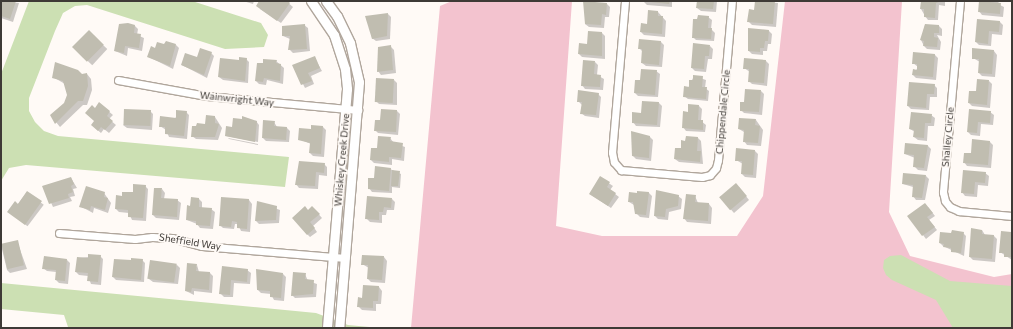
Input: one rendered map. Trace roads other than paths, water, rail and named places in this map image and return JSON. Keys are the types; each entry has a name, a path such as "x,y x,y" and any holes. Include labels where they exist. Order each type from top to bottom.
{"street":[{"name":"Whiskey Creek Drive","path":"311,1 330,27 341,52 345,69 347,109 327,328"},
{"name":"Whiskey Creek Drive","path":"326,1 339,20 353,53 358,82 358,110 338,328"},
{"name":"Chippendale Circle","path":"625,1 612,152 614,162 621,170 702,178 710,175 716,168 718,160 732,1"},
{"name":"Shalley Circle","path":"960,1 943,192 945,201 950,207 958,211 1012,216"},
{"name":"Wainwright Way","path":"118,80 207,96 358,110"},
{"name":"Sheffield Way","path":"59,234 135,239 152,236 172,238 202,246 345,258"}]}
